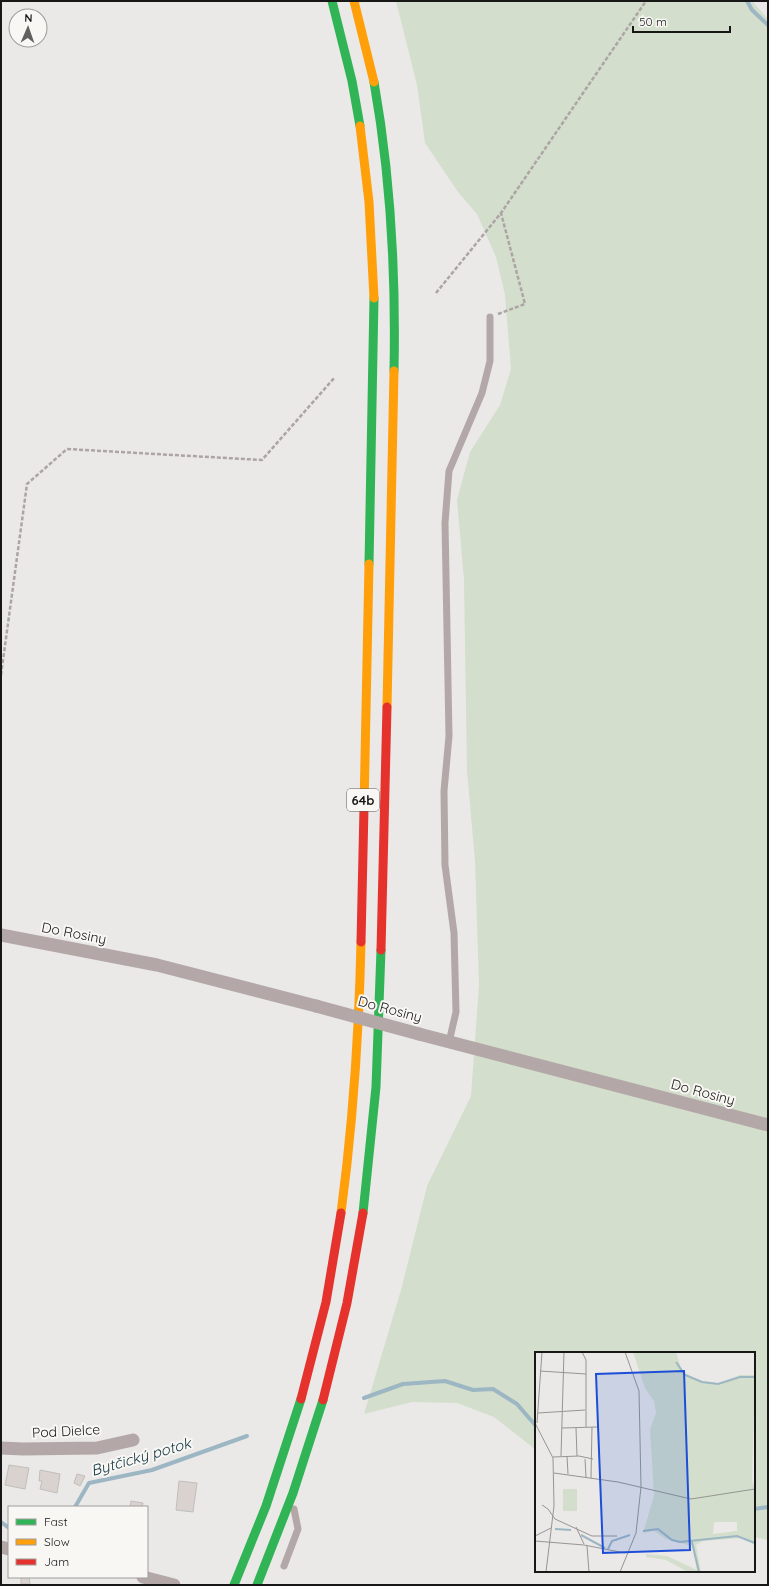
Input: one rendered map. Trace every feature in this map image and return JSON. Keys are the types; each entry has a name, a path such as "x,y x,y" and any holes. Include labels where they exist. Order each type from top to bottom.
{"highway":[{"name":"64b","path":"234,1585 273,1488 297,1415 323,1314 343,1202 359,1006 373,350 373,271 367,168 359,115 350,66 332,1"},
{"name":"64b","path":"257,1585 292,1497 332,1368 354,1264 371,1146 380,1016 394,342 394,272 388,165 370,59 354,1"}],"street":[{"name":"Do Rosiny","path":"1,935 157,965 768,1125"},
{"name":"Pod Dielce","path":"1,1448 97,1448 133,1440"},
{"path":"146,1578 174,1585"}],"lane":[{"path":"450,1042 456,1012 454,933 445,865 444,791 449,736 444,523 449,471 482,393 490,361 490,317"},
{"path":"284,1566 298,1529 292,1497"}],"path":[{"path":"436,293 501,213 646,1"},
{"path":"490,317 525,304 501,213"},
{"path":"1,675 27,484 67,449 262,460 335,377"}],"green space":[{"path":"396,1 752,1 768,19 768,1540 755,1537 755,1352 535,1352 535,1449 494,1417 457,1403 412,1402 364,1414 401,1290 427,1186 471,1096 479,985 475,861 467,771 464,580 457,500 470,452 500,405 511,369 505,295 496,257 477,214 458,192 425,143 417,85"}],"building":[{"path":"9,1465 29,1468 25,1489 5,1485"},
{"path":"40,1470 60,1474 57,1493 40,1489 42,1481 39,1481"},
{"path":"77,1474 85,1476 80,1486 74,1483"},
{"path":"179,1481 197,1483 193,1512 176,1510"},
{"path":"131,1501 143,1503 142,1506 130,1506"},
{"path":"21,1578 29,1578 30,1584 21,1584"}],"waterway":[{"path":"747,1 752,10 768,25"},
{"name":"Bytčický potok","path":"364,1398 403,1384 445,1381 473,1390 493,1389 517,1404 535,1425"},
{"name":"Bytčický potok","path":"76,1506 89,1483 152,1470 247,1436"},
{"name":"Bytčický potok","path":"755,1509 768,1507"},
{"name":"Bytčický potok","path":"1,1522 8,1527"}],"traffic: fast":[{"path":"332,1 352,81 360,126"},
{"path":"374,82 385,154 391,226 394,298 394,371"},
{"path":"369,564 374,298"},
{"path":"363,1213 376,1087 381,950"},
{"path":"234,1585 266,1506 301,1399"},
{"path":"257,1585 293,1493 323,1400"}],"traffic: slow":[{"path":"354,1 374,82"},
{"path":"360,126 369,202 374,298"},
{"path":"387,707 394,371"},
{"path":"364,808 369,564"},
{"path":"341,1213 355,1078 361,942"}],"traffic: jam":[{"path":"381,950 387,707"},
{"path":"361,942 364,808"},
{"path":"301,1399 326,1302 341,1213"},
{"path":"323,1400 347,1303 363,1213"}]}
